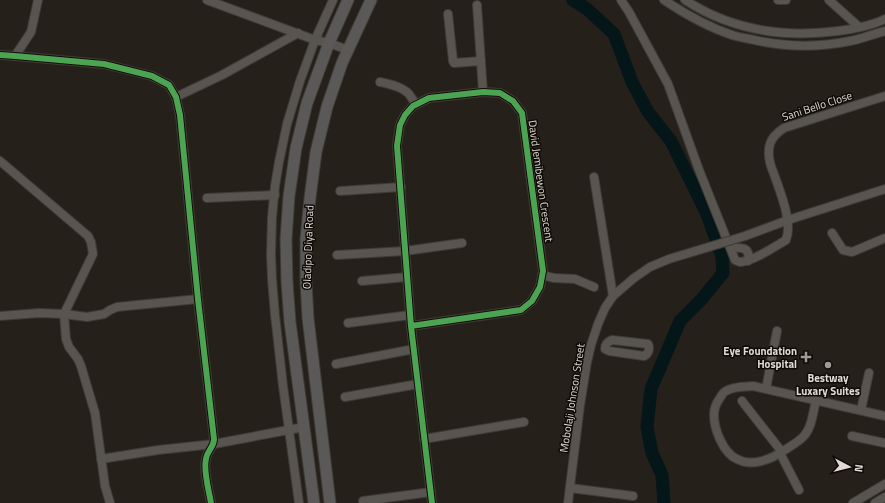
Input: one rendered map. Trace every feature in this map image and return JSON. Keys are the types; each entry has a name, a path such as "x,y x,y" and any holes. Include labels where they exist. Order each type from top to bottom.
{"main road":[{"name":"Oladipo Diya Road","path":"314,503 290,322 286,239 289,196 296,148 306,103 328,42 348,0"},
{"name":"Oladipo Diya Road","path":"330,503 308,318 306,239 316,152 327,107 342,63 371,0"}],"street":[{"path":"15,56 31,32 38,0"},
{"path":"207,0 315,40 328,42 348,50"},
{"path":"299,503 278,347 272,279 271,254 274,195 287,124 300,81 315,40 333,0"},
{"path":"621,0 668,84 735,260 740,262 748,261 786,240 788,236 788,220 885,189"},
{"path":"664,0 678,10 704,24 732,35 762,42 785,45 817,46 850,41 885,31"},
{"path":"685,0 698,9 720,19 748,28 773,32 798,34 850,30 878,22 885,18"},
{"path":"778,0 786,0"},
{"path":"829,0 859,27"},
{"path":"476,5 483,92"},
{"path":"448,14 454,63 481,62"},
{"path":"176,97 222,75 298,33"},
{"path":"0,55 104,64 152,76 169,85 176,97 180,114 198,299 214,439 214,444 206,456 205,465 210,503"},
{"path":"380,82 402,89 408,93 416,104"},
{"name":"David Jemibewon Crescent","path":"411,326 521,310 532,301 540,287 543,271 522,113 513,100 500,93 483,92 428,98 413,106 405,115 400,125 397,146 410,315 411,326 424,439 432,503"},
{"name":"Sani Bello Close","path":"788,220 768,153 770,144 775,135 784,128 885,96"},
{"path":"0,161 88,236 91,242 93,254 64,314 66,339 69,347 82,366 95,413 105,486 110,503"},
{"path":"594,177 613,296"},
{"path":"340,191 401,187"},
{"path":"207,198 274,195"},
{"name":"Mobolaji Johnson Street","path":"570,503 570,488 580,405 591,344 605,308 613,296 634,278 650,267 668,259 744,236 788,220"},
{"path":"832,233 843,250 852,252 885,238"},
{"path":"337,255 405,251 462,243"},
{"path":"731,248 738,247 746,250 748,253 748,261"},
{"path":"542,275 554,278 575,279 594,287"},
{"path":"362,281 408,278"},
{"path":"0,316 39,313 87,317 104,314 117,307 198,299"},
{"path":"348,324 410,315"},
{"path":"766,389 777,331"},
{"path":"612,340 643,343 648,344 649,351 644,356 609,351 605,349 605,346 607,342 612,340"},
{"path":"591,344 605,346"},
{"path":"336,364 414,349"},
{"path":"861,410 869,373"},
{"path":"345,397 418,384"},
{"path":"816,400 808,429 803,437 769,459 758,462 737,460 729,454 716,429 714,413 718,401 724,391 738,387 752,386 816,400 861,410 885,416"},
{"path":"742,401 781,452 799,490"},
{"path":"424,439 524,422"},
{"path":"101,459 158,450 214,444 304,427"},
{"path":"852,436 885,443"},
{"path":"853,503 885,484"},
{"path":"570,488 633,496"},
{"path":"362,501 431,492"},
{"path":"875,503 885,497"}],"waterway":[{"path":"573,0 587,9 614,34 632,82 648,112 671,141 707,214 722,256 723,273 701,300 680,321 651,389 647,427 652,453 662,475 664,503"}],"cycle path":[{"path":"0,55 104,64 152,76 169,85 176,97 180,115 198,299 214,439 205,464 211,503"},
{"path":"411,326 521,310 532,301 540,287 543,271 522,113 513,101 500,93 483,92 429,98 413,106 405,115 400,125 397,146 411,326 432,503"}],"place":[{"name":"Eye Foundation Hospital","path":"806,357"},
{"name":"Bestway Luxary Suites","path":"828,365"}]}
